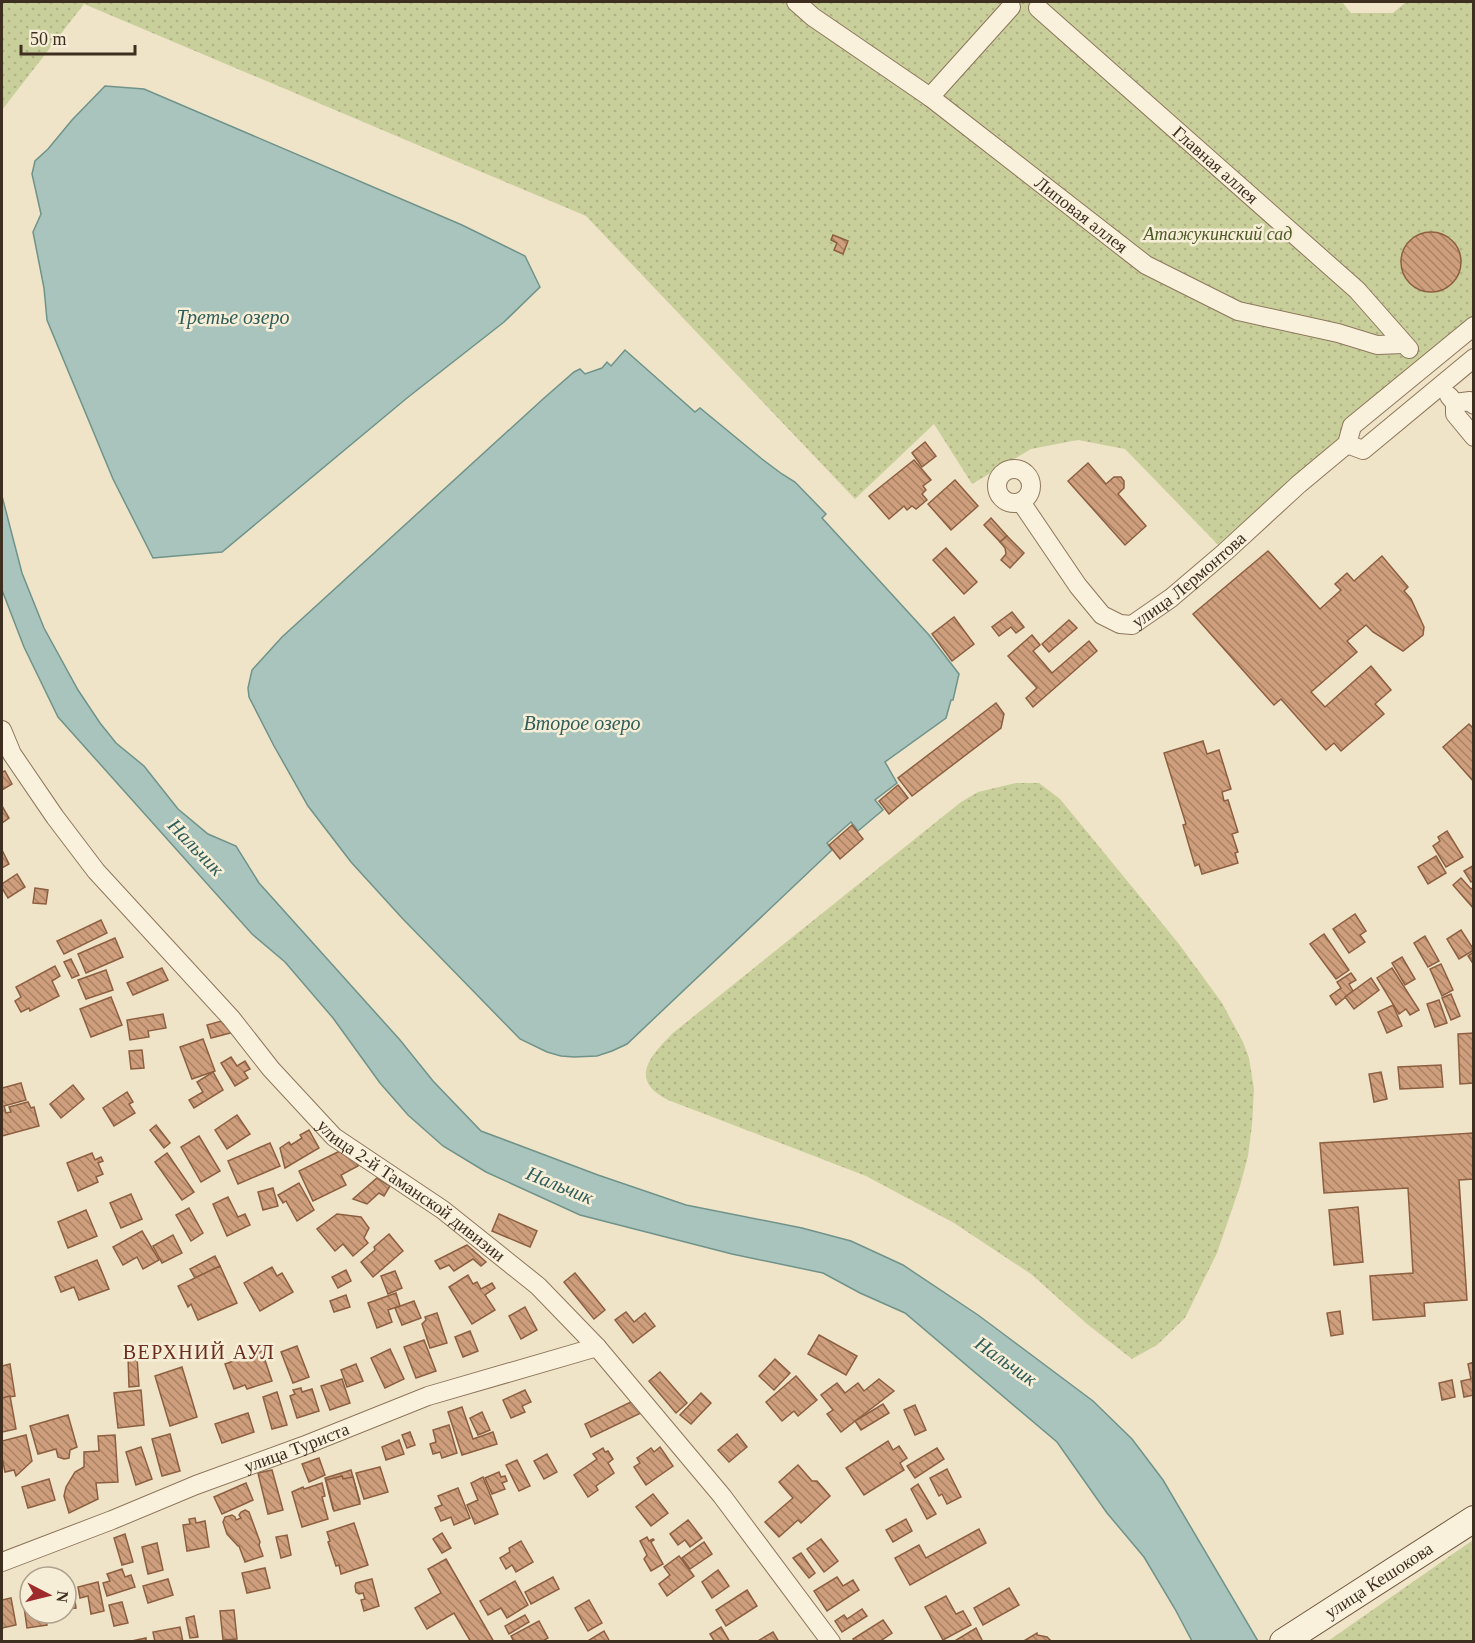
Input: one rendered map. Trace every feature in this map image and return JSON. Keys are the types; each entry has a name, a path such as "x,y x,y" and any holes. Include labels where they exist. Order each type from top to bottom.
{"main road":[{"name":"улица Кешокова","path":"1287,1638 1473,1519"}],"street":[{"name":"Липовая аллея","path":"796,2 813,17 930,97 1146,265 1238,311 1338,333 1377,345 1408,349"},
{"path":"930,97 1009,4 1019,13 1024,14 1029,14 1040,5"},
{"name":"Главная аллея","path":"1040,5 1357,290 1408,349"},
{"name":"улица Лермонтова","path":"1022,502 1078,586 1102,615 1120,624 1132,624 1171,598 1225,552 1299,484 1347,444 1352,426 1473,326"},
{"path":"1347,444 1363,450 1473,358"},
{"path":"1459,401 1455,414 1473,437"},
{"name":"улица 2-й Таманской дивизии","path":"2,730 12,754 96,871 231,1018 271,1069 334,1137 443,1210 538,1286 597,1347 722,1496 831,1641"},
{"name":"улица Туриста","path":"2,1562 428,1396 597,1347"}],"green space":[{"name":"Атажукинский сад","path":"2,2 1342,2 1351,13 1393,13 1406,2 1473,2 1473,326 1352,426 1347,444 1225,552 1125,449 1078,440 1031,449 972,484 934,424 855,499 586,216 84,4 2,110"},
{"path":"1016,783 1039,783 1060,799 1179,944 1222,1003 1249,1058 1254,1089 1248,1156 1217,1253 1185,1318 1157,1345 1132,1359 1087,1324 1031,1274 954,1223 866,1176 668,1100 656,1092 646,1076 651,1059 673,1033 961,802 978,792"},
{"path":"1473,1540 1473,1641 1328,1641"}],"water":[{"name":"Третье озеро","path":"105,86 144,89 462,225 525,256 540,287 504,322 407,398 222,552 153,558 113,479 47,320 44,288 33,232 41,214 32,174 35,161"},
{"name":"Второе озеро","path":"625,350 695,412 700,408 762,459 795,482 826,514 822,518 929,635 959,674 946,718 885,762 897,783 875,800 883,810 858,831 851,822 827,843 832,850 627,1044 597,1056 561,1056 520,1039 351,862 308,806 249,697 248,688 252,670 282,637 543,399 574,372 580,369 585,374 602,368 607,362 611,366"},
{"name":"Нальчик","path":"2,496 22,573 44,628 78,690 100,723 116,743 144,766 178,809 208,834 236,846 259,883 400,1040 433,1081 481,1131 686,1205 802,1228 851,1241 903,1265 978,1315 1093,1401 1132,1439 1163,1480 1258,1641 1192,1641 1144,1557 1107,1513 1057,1442 905,1313 823,1273 732,1254 580,1215 486,1172 443,1146 408,1115 380,1083 333,1018 285,962 252,934 58,717 24,647 2,590"}],"building":[{"path":"1425,232 1437,232 1453,240 1459,250 1461,262 1459,274 1453,284 1437,292 1425,292 1409,284 1401,268 1401,256 1409,240"},
{"path":"833,235 848,241 843,254 834,250 837,243 831,240"},
{"path":"925,442 936,456 922,467 912,453"},
{"path":"914,460 931,480 923,486 926,490 922,494 927,500 916,509 912,506 907,510 904,506 889,519 869,496"},
{"path":"1088,463 1106,484 1114,477 1121,477 1124,481 1124,488 1118,494 1146,526 1125,545 1068,481"},
{"path":"955,480 978,506 951,530 928,504"},
{"path":"991,518 1007,536 1000,542 984,525"},
{"path":"1007,536 1024,553 1010,568 1001,560 1006,554 1000,542"},
{"path":"946,548 977,582 964,594 933,560"},
{"path":"1268,551 1320,609 1341,590 1335,584 1347,573 1354,581 1382,556 1408,587 1404,591 1411,599 1424,627 1423,635 1403,651 1366,625 1347,641 1357,652 1311,692 1325,707 1371,666 1391,690 1375,704 1384,714 1341,751 1334,743 1326,750 1281,699 1274,705 1193,614"},
{"path":"1012,612 1024,627 1016,633 1011,627 999,636 992,627"},
{"path":"954,617 974,644 952,661 932,634"},
{"path":"1069,620 1077,628 1049,652 1042,644"},
{"path":"1032,635 1040,645 1033,651 1052,673 1089,641 1097,651 1033,707 1026,698 1037,688 1008,656"},
{"path":"996,703 1004,714 1001,728 912,796 898,778"},
{"path":"1469,724 1474,729 1474,782 1443,747"},
{"path":"1203,741 1207,754 1219,750 1231,789 1222,792 1224,801 1228,800 1238,832 1232,834 1238,852 1235,853 1238,863 1202,874 1199,864 1195,866 1183,825 1186,824 1164,753"},
{"path":"5,771 12,784 2,790 2,772"},
{"path":"898,785 908,798 889,814 879,801"},
{"path":"2,806 9,818 2,823"},
{"path":"852,825 863,839 840,859 829,845"},
{"path":"1447,831 1463,857 1446,867 1433,846 1440,841 1438,837"},
{"path":"2,850 9,864 2,868"},
{"path":"1436,856 1446,873 1428,884 1418,867"},
{"path":"1474,865 1474,880 1471,882 1464,871"},
{"path":"17,874 25,887 8,898 2,884"},
{"path":"1461,878 1471,889 1474,887 1474,909 1453,885"},
{"path":"35,888 48,890 46,904 33,903"},
{"path":"1355,914 1366,931 1360,935 1365,942 1349,953 1333,929"},
{"path":"101,920 107,933 64,954 57,941"},
{"path":"1461,930 1474,950 1459,959 1447,939"},
{"path":"1324,934 1349,970 1336,979 1310,944"},
{"path":"1425,936 1439,961 1428,967 1414,943"},
{"path":"115,938 123,957 86,973 78,954"},
{"path":"1474,952 1474,965 1468,956"},
{"path":"1402,957 1415,979 1405,985 1392,963"},
{"path":"71,959 79,975 72,978 64,962"},
{"path":"1441,964 1453,990 1442,996 1430,969"},
{"path":"55,966 60,976 52,981 59,996 30,1011 29,1008 21,1012 15,1001 21,997 16,987"},
{"path":"162,968 168,980 133,995 127,983"},
{"path":"1392,968 1419,1010 1410,1015 1406,1009 1399,1014 1377,978"},
{"path":"106,970 113,990 86,999 78,980"},
{"path":"1351,973 1356,980 1349,984 1353,991 1336,1005 1330,996 1341,988 1337,982"},
{"path":"1371,978 1379,990 1354,1009 1345,997"},
{"path":"1451,994 1460,1016 1451,1020 1442,998"},
{"path":"111,997 122,1025 91,1037 80,1009"},
{"path":"1439,1000 1447,1023 1435,1027 1427,1004"},
{"path":"1393,1005 1402,1026 1387,1033 1378,1012"},
{"path":"163,1014 166,1028 148,1031 149,1037 130,1040 127,1020"},
{"path":"225,1020 234,1032 211,1038 207,1025"},
{"path":"1474,1033 1474,1083 1460,1084 1458,1034"},
{"path":"203,1039 215,1071 192,1079 180,1047"},
{"path":"142,1050 144,1068 131,1069 129,1051"},
{"path":"231,1057 237,1066 245,1061 250,1069 244,1072 248,1078 235,1086 221,1063"},
{"path":"1441,1065 1443,1087 1400,1089 1398,1067"},
{"path":"213,1072 223,1090 194,1108 189,1100 203,1092 197,1082"},
{"path":"1381,1072 1387,1099 1374,1102 1369,1074"},
{"path":"21,1083 26,1100 4,1106 6,1113 11,1112 9,1107 28,1102 31,1108 34,1107 39,1126 2,1136 2,1088"},
{"path":"73,1085 84,1099 61,1118 50,1104"},
{"path":"127,1092 133,1102 129,1104 135,1113 114,1126 103,1108"},
{"path":"237,1115 250,1134 227,1149 215,1130"},
{"path":"156,1125 170,1143 164,1148 150,1130"},
{"path":"309,1130 319,1148 285,1168 280,1148 289,1142 291,1145 302,1138 300,1135"},
{"path":"1473,1133 1474,1179 1459,1180 1467,1300 1424,1303 1425,1316 1373,1320 1370,1276 1413,1273 1408,1188 1324,1193 1320,1143"},
{"path":"199,1136 220,1171 201,1182 181,1147"},
{"path":"270,1143 280,1166 238,1184 228,1161"},
{"path":"342,1150 354,1159 358,1166 341,1175 346,1185 313,1201 299,1171"},
{"path":"92,1153 95,1160 101,1157 103,1161 98,1163 103,1174 96,1177 98,1182 78,1191 67,1163"},
{"path":"167,1153 194,1192 182,1200 155,1162"},
{"path":"377,1178 390,1186 384,1196 379,1193 367,1204 353,1199"},
{"path":"299,1183 314,1210 297,1221 286,1201 283,1203 278,1195"},
{"path":"273,1188 278,1206 263,1210 258,1192"},
{"path":"131,1194 142,1219 121,1228 110,1203"},
{"path":"228,1197 238,1217 245,1214 250,1225 227,1236 213,1204"},
{"path":"1358,1207 1363,1262 1334,1265 1329,1210"},
{"path":"189,1208 203,1233 191,1241 176,1215"},
{"path":"86,1210 97,1236 68,1248 58,1222"},
{"path":"337,1214 361,1217 369,1228 364,1238 368,1243 353,1256 343,1244 335,1251 317,1229"},
{"path":"499,1214 537,1231 530,1247 492,1231"},
{"path":"142,1231 159,1260 143,1269 137,1257 123,1265 113,1247"},
{"path":"389,1234 403,1251 373,1277 361,1262"},
{"path":"173,1235 182,1253 162,1263 153,1246"},
{"path":"467,1245 486,1262 481,1266 473,1259 454,1271 449,1265 440,1269 435,1261"},
{"path":"215,1256 220,1266 195,1278 190,1269"},
{"path":"97,1260 109,1289 79,1300 74,1287 61,1292 55,1277"},
{"path":"220,1266 237,1303 198,1320 191,1304 188,1307 178,1286"},
{"path":"272,1267 277,1276 282,1273 293,1292 260,1311 244,1283"},
{"path":"346,1270 351,1281 338,1288 332,1277"},
{"path":"395,1271 402,1288 388,1294 381,1276"},
{"path":"575,1273 605,1310 594,1319 564,1282"},
{"path":"468,1275 473,1284 477,1282 481,1289 492,1283 495,1288 485,1295 495,1310 472,1324 449,1287"},
{"path":"396,1293 400,1306 388,1310 392,1322 377,1328 368,1303"},
{"path":"346,1295 350,1307 334,1312 330,1301"},
{"path":"414,1301 421,1318 402,1325 395,1308"},
{"path":"525,1307 537,1330 521,1339 509,1316"},
{"path":"1340,1311 1343,1334 1331,1336 1327,1313"},
{"path":"626,1312 634,1322 645,1313 655,1326 633,1343 615,1320"},
{"path":"437,1313 447,1343 430,1348 422,1324 426,1320 425,1317"},
{"path":"470,1331 478,1351 463,1357 455,1337"},
{"path":"819,1335 857,1356 846,1375 808,1354"},
{"path":"424,1340 436,1371 416,1378 404,1347"},
{"path":"297,1346 309,1377 293,1383 281,1352"},
{"path":"390,1349 404,1379 385,1388 371,1358"},
{"path":"262,1351 272,1381 247,1389 245,1385 234,1389 225,1364"},
{"path":"128,1357 137,1357 139,1386 129,1387"},
{"path":"775,1359 790,1373 774,1390 759,1376"},
{"path":"1474,1362 1474,1395 1464,1397 1461,1381 1471,1379 1468,1364"},
{"path":"10,1364 15,1396 2,1398 2,1366"},
{"path":"356,1364 363,1381 347,1387 341,1370"},
{"path":"182,1367 197,1417 170,1426 155,1376"},
{"path":"660,1372 687,1403 676,1413 649,1381"},
{"path":"796,1376 817,1400 798,1416 794,1411 782,1421 766,1402"},
{"path":"342,1379 350,1403 330,1410 321,1386"},
{"path":"879,1379 894,1391 841,1432 827,1414 833,1410 821,1395 837,1383 845,1393 858,1383 864,1391"},
{"path":"1452,1380 1455,1397 1442,1400 1439,1383"},
{"path":"301,1388 302,1392 312,1389 319,1411 297,1418 290,1396 295,1394 293,1390"},
{"path":"141,1390 144,1425 118,1428 114,1393"},
{"path":"525,1390 531,1402 522,1406 525,1412 511,1418 503,1400"},
{"path":"277,1392 287,1425 272,1429 263,1397"},
{"path":"701,1393 711,1403 691,1424 680,1415"},
{"path":"10,1396 16,1429 2,1432 2,1398"},
{"path":"635,1400 641,1413 591,1437 585,1424"},
{"path":"883,1404 889,1413 861,1430 855,1421"},
{"path":"915,1405 926,1430 915,1435 904,1410"},
{"path":"462,1407 473,1439 493,1432 497,1444 462,1455 448,1412"},
{"path":"482,1412 490,1430 478,1435 470,1418"},
{"path":"248,1413 254,1432 222,1443 215,1424"},
{"path":"68,1415 77,1447 70,1450 69,1458 58,1457 56,1449 38,1454 30,1426"},
{"path":"449,1425 457,1453 442,1458 440,1452 433,1454 430,1444 436,1442 433,1430"},
{"path":"410,1432 415,1445 407,1448 402,1435"},
{"path":"170,1434 180,1471 162,1476 152,1439"},
{"path":"737,1434 747,1447 729,1462 718,1450"},
{"path":"26,1435 32,1461 16,1476 14,1470 5,1472 2,1441"},
{"path":"115,1435 118,1482 96,1483 98,1499 69,1513 64,1496 66,1487 75,1472 84,1467 84,1452 99,1451 98,1436"},
{"path":"399,1440 404,1454 386,1460 382,1447"},
{"path":"888,1441 893,1450 899,1446 907,1458 900,1463 904,1470 864,1495 846,1468"},
{"path":"141,1447 152,1479 136,1485 126,1452"},
{"path":"660,1447 673,1466 646,1485 634,1467 640,1463 637,1458 651,1448 654,1452"},
{"path":"603,1448 613,1459 608,1463 614,1473 596,1486 598,1490 588,1497 574,1475 597,1459 593,1454"},
{"path":"937,1448 944,1459 915,1478 907,1466"},
{"path":"547,1454 557,1472 544,1479 534,1461"},
{"path":"319,1458 325,1475 309,1482 302,1464"},
{"path":"517,1460 530,1486 519,1491 506,1465"},
{"path":"798,1465 830,1496 801,1523 798,1520 779,1537 765,1522 793,1498 779,1482"},
{"path":"380,1467 388,1492 364,1499 356,1473"},
{"path":"947,1469 961,1497 947,1504 942,1494 939,1496 930,1478"},
{"path":"272,1470 283,1510 268,1514 258,1473"},
{"path":"351,1470 360,1502 333,1509 325,1478"},
{"path":"499,1472 501,1477 505,1476 507,1481 502,1483 505,1489 492,1494 485,1478"},
{"path":"342,1476 343,1479 353,1477 360,1504 334,1511 326,1480"},
{"path":"483,1477 498,1514 475,1524 467,1505 478,1500 471,1483"},
{"path":"49,1479 55,1500 28,1508 22,1487"},
{"path":"246,1483 253,1500 222,1514 214,1497"},
{"path":"322,1483 325,1496 322,1497 328,1519 302,1527 292,1492"},
{"path":"918,1484 936,1514 927,1519 911,1489"},
{"path":"458,1488 470,1518 454,1525 451,1517 441,1521 435,1508 442,1505 438,1496"},
{"path":"653,1494 668,1513 651,1526 636,1507"},
{"path":"245,1510 249,1512 263,1556 245,1562 239,1546 227,1534 223,1522 225,1517 232,1515 236,1520 241,1518 239,1515"},
{"path":"195,1518 196,1523 205,1521 209,1547 187,1551 183,1525 190,1524 189,1519"},
{"path":"906,1519 912,1531 893,1542 886,1530"},
{"path":"688,1520 702,1538 690,1547 685,1540 678,1545 670,1534"},
{"path":"354,1523 368,1565 341,1574 328,1542 330,1541 327,1532"},
{"path":"979,1529 986,1543 910,1585 895,1558 919,1545 926,1558"},
{"path":"442,1533 451,1548 442,1553 433,1539"},
{"path":"125,1534 133,1562 122,1565 114,1538"},
{"path":"287,1535 291,1555 281,1558 276,1537"},
{"path":"647,1537 649,1541 654,1540 651,1542 663,1564 651,1571 644,1559 647,1555 640,1541"},
{"path":"821,1539 838,1561 824,1572 807,1549"},
{"path":"521,1541 533,1562 516,1572 512,1565 506,1569 500,1558 510,1552 509,1548"},
{"path":"704,1542 712,1554 690,1569 682,1558"},
{"path":"157,1543 163,1570 148,1574 142,1547"},
{"path":"801,1553 815,1573 809,1578 793,1558"},
{"path":"679,1556 694,1576 667,1596 659,1584 670,1575 664,1567"},
{"path":"446,1559 494,1642 471,1642 454,1613 427,1629 415,1608 441,1593 428,1569"},
{"path":"265,1568 270,1588 247,1593 242,1573"},
{"path":"122,1569 125,1577 131,1575 135,1587 107,1596 103,1583 110,1581 107,1574"},
{"path":"718,1570 729,1586 712,1598 702,1582"},
{"path":"553,1577 559,1589 531,1604 525,1592"},
{"path":"837,1577 843,1586 853,1580 859,1590 827,1611 814,1591"},
{"path":"168,1579 173,1595 148,1603 143,1586"},
{"path":"372,1579 379,1606 364,1611 361,1600 365,1599 363,1593 356,1592 355,1586 356,1583"},
{"path":"515,1581 528,1605 507,1618 501,1608 488,1615 480,1601"},
{"path":"98,1582 104,1611 91,1614 88,1596 80,1598 78,1587"},
{"path":"1009,1588 1019,1605 983,1625 974,1608"},
{"path":"747,1590 757,1606 726,1626 716,1610"},
{"path":"946,1596 956,1614 963,1611 971,1625 943,1640 925,1607"},
{"path":"11,1598 16,1625 2,1628 2,1600"},
{"path":"589,1600 602,1623 588,1631 575,1608"},
{"path":"122,1602 128,1623 114,1626 109,1605"},
{"path":"862,1609 867,1616 842,1632 835,1621 844,1615 847,1619"},
{"path":"234,1610 237,1639 223,1640 220,1611"},
{"path":"525,1615 529,1622 509,1634 505,1626"},
{"path":"194,1616 198,1637 190,1638 186,1618"},
{"path":"883,1620 892,1633 879,1642 855,1642 853,1639"},
{"path":"539,1621 548,1638 541,1642 514,1642 511,1636"},
{"path":"27,1625 47,1625 27,1628"},
{"path":"180,1627 183,1642 155,1642 153,1632"},
{"path":"721,1627 730,1642 715,1642 710,1634"},
{"path":"976,1628 983,1642 953,1642"},
{"path":"604,1631 610,1642 586,1642"},
{"path":"773,1632 779,1642 756,1642"},
{"path":"1037,1633 1052,1642 1022,1642"},
{"path":"146,1638 146,1642 127,1642"}],"district":[{"name":"ВЕРХНИЙ АУЛ","path":"199,1352"}]}
